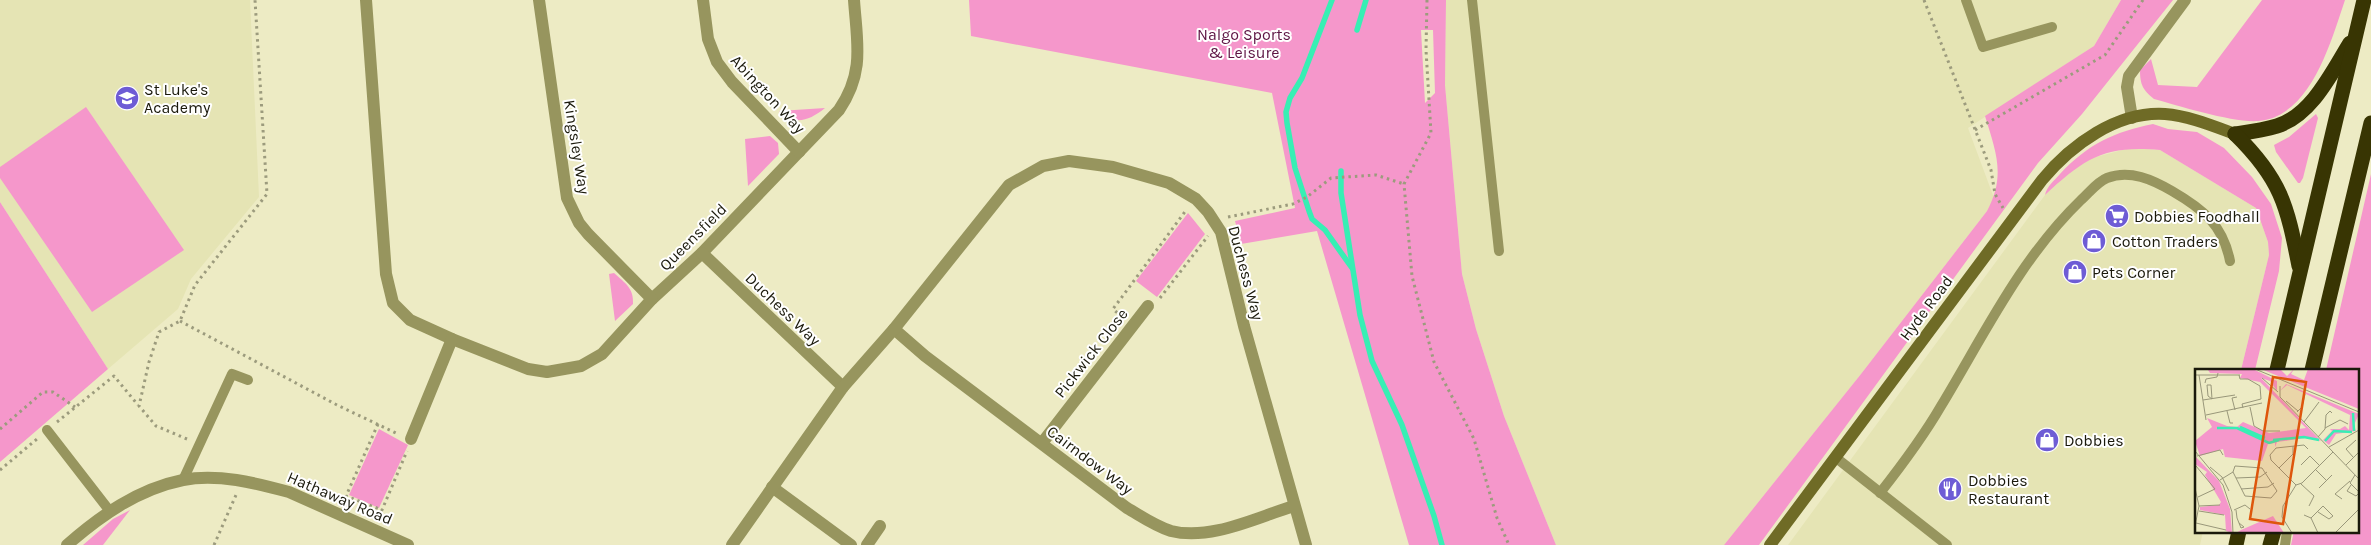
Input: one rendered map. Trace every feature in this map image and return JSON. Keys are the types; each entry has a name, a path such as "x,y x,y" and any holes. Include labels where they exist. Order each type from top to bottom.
{"highway":[{"path":"2277,369 2364,0"},
{"path":"2235,134 2278,126 2300,113 2329,76 2357,32"},
{"path":"2312,369 2371,123"},
{"path":"2235,134 2262,162 2278,189 2292,228 2300,271"},
{"path":"2236,545 2239,532"},
{"path":"2270,545 2274,532"}],"main road":[{"name":"Hyde Road","path":"1770,545 2042,180 2062,158 2094,135 2132,118 2154,114 2176,116 2235,134"}],"street":[{"name":"Queensfield","path":"366,0 389,291 393,303 410,320 452,339 528,369 547,372 570,370 602,354 652,299 702,253 839,110 853,86 858,57 854,0"},
{"name":"Kingsley Way","path":"539,0 567,198 579,223 588,234 652,299"},
{"name":"Abington Way","path":"703,0 708,38 717,62 732,82 799,152"},
{"path":"2132,118 2128,87 2129,76 2185,0"},
{"name":"Duchess Way","path":"732,545 843,387 894,329 1009,185 1031,171 1057,162 1086,162 1113,167 1169,183 1195,198 1208,212 1221,232 1244,326 1306,545"},
{"name":"Duchess Way","path":"702,253 843,387"},
{"name":"Pickwick Close","path":"1042,443 1148,306"},
{"name":"Cairndow Way","path":"894,329 925,356 1127,508 1155,524 1171,531 1192,533 1217,529 1294,506"},
{"path":"411,439 452,339"},
{"name":"Hathaway Road","path":"67,545 109,510 154,490 183,480 212,478 289,492 408,545"},
{"path":"772,487 851,545"},
{"path":"867,545 880,526"}],"lane":[{"path":"1472,0 1499,251"},
{"path":"1966,0 1983,47 2052,27"},
{"path":"1880,493 1930,425 2016,279 2058,225 2104,179 2112,176 2139,176 2158,183 2177,194 2207,216 2220,230 2227,242 2230,260"},
{"path":"183,480 232,374 248,380"},
{"path":"47,430 109,510"},
{"path":"1835,457 1947,545"},
{"path":"2285,545 2287,532"}],"path":[{"path":"139,406 148,362 159,332 180,321 194,285 266,194 255,0"},
{"path":"1427,0 1426,50 1431,133 1404,184 1412,276 1434,362 1474,439 1497,518 1509,545"},
{"path":"1924,0 1990,170 1995,194 2012,221"},
{"path":"1975,130 2105,55 2143,0"},
{"path":"1293,204 1307,197 1331,178 1376,174 1404,184"},
{"path":"1133,325 1113,310 1195,198"},
{"path":"180,321 337,405 411,439 374,529"},
{"path":"0,470 114,376 156,426 199,445"},
{"path":"0,429 43,392 53,392 75,407"},
{"path":"378,424 346,496 382,510"},
{"path":"214,545 242,482"}],"shaded area":[{"name":"St Luke's Academy","path":"0,0 250,0 259,197 191,279 178,309 108,369 0,202"},
{"path":"1446,0 2121,0 2094,46 1968,128 1994,198 1987,211 1861,374 1724,545 1556,545 1504,416 1476,329 1462,274 1445,85"},
{"path":"2130,148 2160,150 2256,208 2268,242 2269,255 2241,369 2195,369 2195,532 2203,532 2200,545 1788,545 2045,195 2074,168 2092,158"}],"green space":[{"name":"Nalgo Sports & Leisure","path":"969,0 1446,0 1445,85 1462,274 1476,329 1504,416 1556,545 1409,545 1317,231 1241,244 1235,221 1295,208 1272,93 971,36","holes":["1421,30 1433,30 1435,93 1425,103"]},
{"path":"2121,0 2173,0 2082,114 2038,163 1759,545 1724,545 1861,374 1987,211 1993,198 1998,175 1993,141 1985,116 2094,46"},
{"path":"2262,0 2345,0 2333,36 2316,74 2305,92 2292,106 2276,116 2258,121 2248,121 2206,113 2154,99 2147,93 2141,80 2140,70 2151,59 2158,85 2197,87"},
{"path":"86,107 184,250 92,312 0,178 0,167"},
{"path":"825,108 813,116 802,120 790,119 779,111"},
{"path":"2316,114 2318,118 2303,178 2298,183 2276,152 2274,145 2289,137"},
{"path":"2153,124 2168,129 2197,132 2224,148 2252,177 2271,204 2282,238 2279,271 2255,369 2241,369 2269,255 2268,242 2256,208 2160,150 2124,150 2096,157 2084,163 2045,195 2049,186 2060,174 2091,147 2114,135"},
{"path":"770,136 778,143 779,154 748,186 745,139"},
{"path":"2371,174 2371,545 2291,545 2294,532 2358,532 2358,369 2326,369"},
{"path":"0,202 108,369 0,462"},
{"path":"1188,213 1205,234 1157,297 1136,281"},
{"path":"614,273 628,286 633,298 633,304 615,321 609,274"},
{"path":"379,429 408,445 379,508 349,495"},
{"path":"130,510 103,545 83,545 113,519"}],"waterway":[{"path":"1332,0 1302,78 1290,98 1286,112 1295,168 1312,219 1325,230 1352,268"},
{"path":"1357,30 1366,0"},
{"path":"1341,171 1341,193 1360,315 1372,361 1402,425 1434,516 1442,545"}],"place":[{"name":"St Luke's Academy","path":"127,98"},
{"name":"Dobbies Foodhall","path":"2117,216"},
{"name":"Cotton Traders","path":"2094,241"},
{"name":"Pets Corner","path":"2075,272"},
{"name":"Dobbies","path":"2047,440"},
{"name":"Dobbies Restaurant","path":"1950,489"}]}
